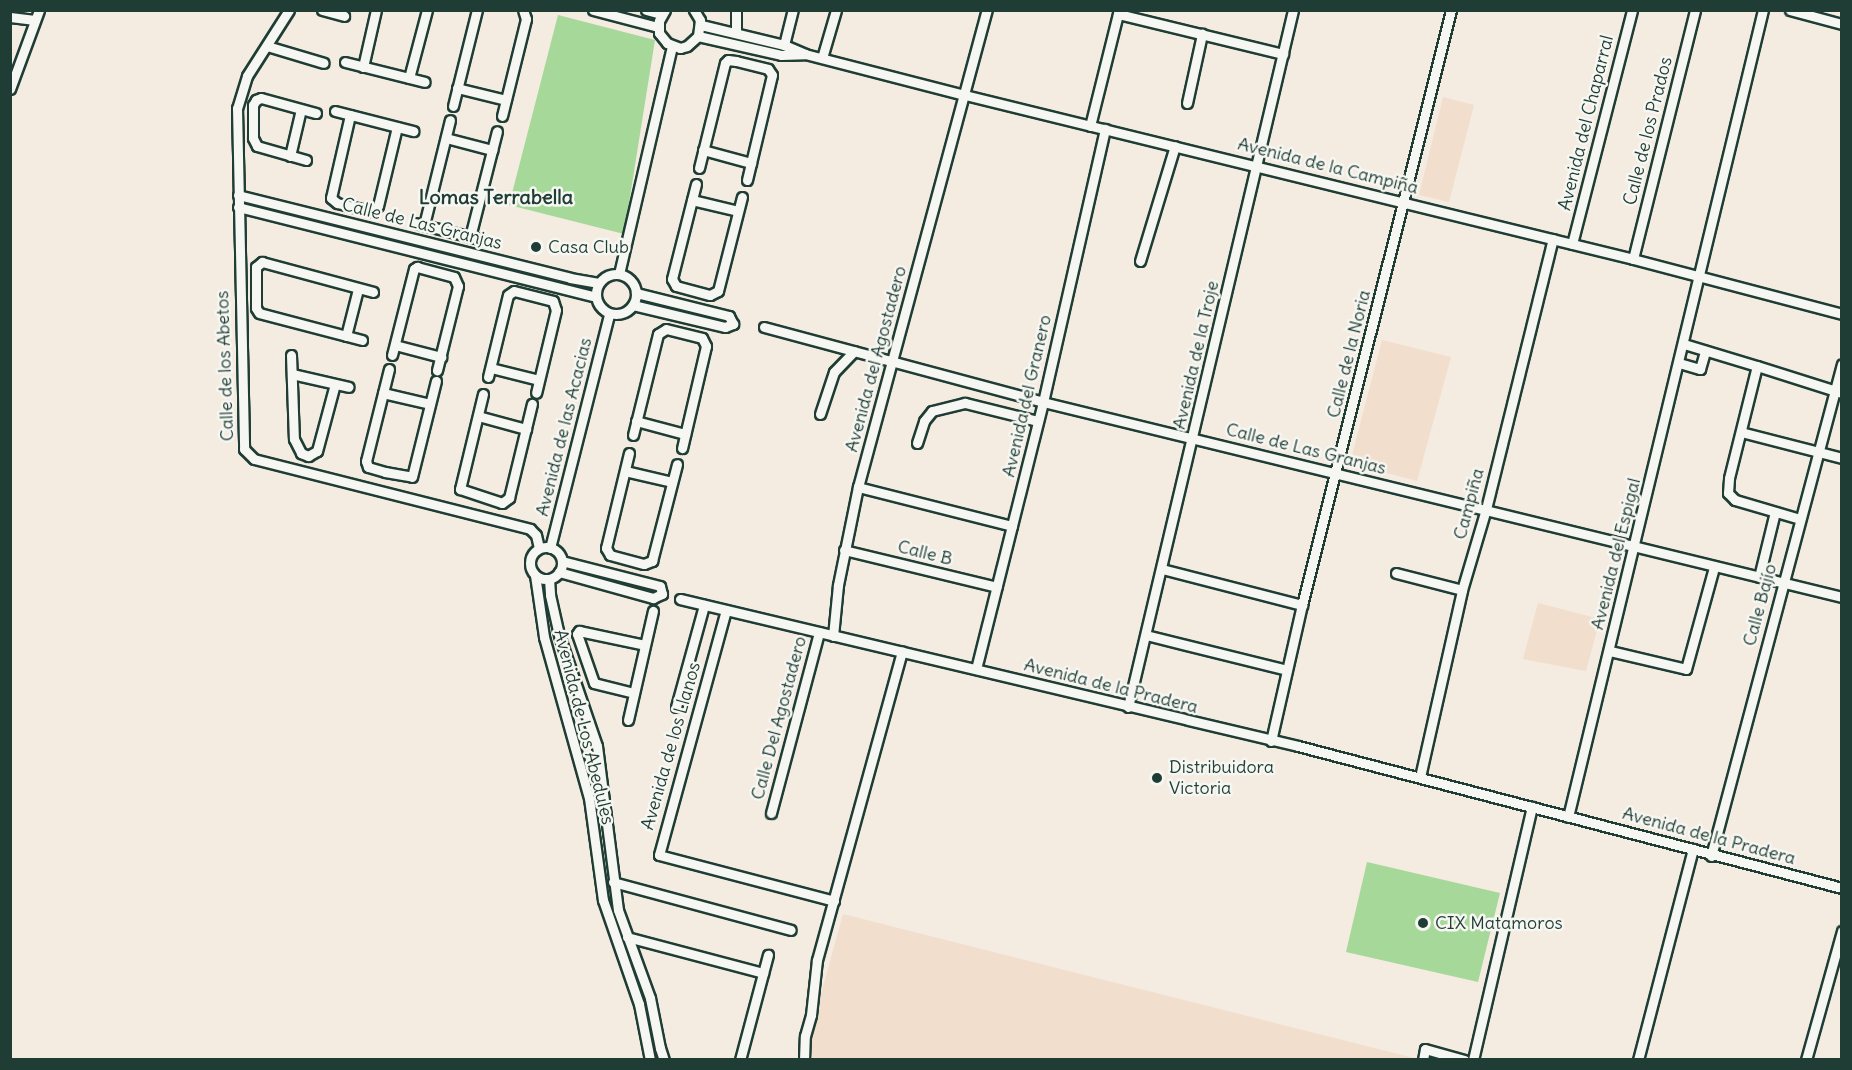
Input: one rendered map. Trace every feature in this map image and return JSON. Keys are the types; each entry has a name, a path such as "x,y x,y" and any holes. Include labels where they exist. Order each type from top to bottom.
{"street":[{"path":"10,88 14,67 39,10"},
{"name":"Calle de los Abetos","path":"289,10 241,87 237,124 244,449 254,459 530,529 536,535 539,548"},
{"path":"363,67 376,10"},
{"path":"409,78 427,10"},
{"path":"453,106 477,10"},
{"path":"502,116 526,19 523,10"},
{"path":"593,10 658,27"},
{"path":"646,10 663,13 658,27 662,39 672,46 687,46 698,36 701,25 694,10"},
{"path":"784,45 793,10"},
{"path":"822,58 836,10"},
{"path":"965,94 987,10"},
{"name":"Avenida de la Troje","path":"1128,706 1194,438 1293,10"},
{"name":"Calle de la Noria","path":"1271,741 1302,605 1451,10"},
{"name":"Avenida del Chaparral","path":"1572,244 1632,10"},
{"name":"Calle de los Prados","path":"1633,259 1695,10"},
{"name":"Avenida del Espigal","path":"1568,817 1764,10"},
{"path":"1790,10 1827,15 1842,24"},
{"path":"324,11 344,16"},
{"path":"1090,126 1118,12 1284,54"},
{"path":"725,31 735,13"},
{"path":"735,13 736,33"},
{"path":"10,17 35,20"},
{"name":"Avenida de la Campiña","path":"701,25 736,33 744,53"},
{"path":"1187,103 1202,34"},
{"name":"Avenida de la Campiña","path":"698,36 744,53 768,46 784,45 805,54 1633,259 1842,314"},
{"path":"267,46 324,63"},
{"path":"619,274 672,46"},
{"name":"Avenida de la Campiña","path":"768,46 792,56 805,54"},
{"path":"699,168 725,63 744,53 768,69 772,75 747,180"},
{"path":"345,62 425,82"},
{"path":"457,88 506,100"},
{"name":"Avenida del Agostadero","path":"833,636 844,550 858,487 965,94"},
{"path":"306,160 257,146 253,138 254,105 258,99 316,113"},
{"path":"290,156 301,109"},
{"path":"335,111 413,131"},
{"path":"350,116 331,191 332,198 337,203 370,212 378,206 397,127"},
{"path":"450,120 419,224 475,238 497,132"},
{"path":"237,124 253,124"},
{"name":"Avenida del Granero","path":"976,669 1043,402 1105,129"},
{"path":"446,138 492,150"},
{"path":"1140,261 1175,146"},
{"path":"704,150 751,163"},
{"path":"696,184 672,279 676,286 710,296 718,291 742,197"},
{"name":"Calle de Las Granjas","path":"238,195 599,283"},
{"path":"692,200 738,212"},
{"name":"Calle de Las Granjas","path":"238,207 595,297"},
{"path":"348,223 352,207"},
{"path":"444,247 448,231"},
{"name":"Campiña","path":"1420,777 1462,590 1486,509 1553,239"},
{"path":"437,272 441,257"},
{"path":"362,340 259,313 256,308 256,267 262,262 373,292"},
{"path":"438,370 458,286 454,277 417,267 411,273 394,350 441,357"},
{"path":"619,274 631,280 636,293 633,305 622,314 609,314 601,309 595,297 599,283 607,275 619,274"},
{"path":"533,296 537,281"},
{"path":"240,286 256,287"},
{"path":"346,336 358,289"},
{"path":"536,393 556,310 553,301 514,291 508,295 489,373 539,380"},
{"path":"692,307 696,292"},
{"path":"633,305 725,327 733,324 729,316 636,293"},
{"name":"Avenida de las Acacias","path":"550,548 609,314"},
{"path":"686,334 689,319"},
{"name":"Calle de Las Granjas","path":"765,327 1043,402 1842,597"},
{"path":"633,435 658,334 666,329 702,338 706,346 682,448"},
{"path":"1684,344 1838,392"},
{"path":"820,414 834,372 854,351"},
{"path":"1679,363 1700,369 1705,351"},
{"path":"291,356 294,439 301,453 297,470"},
{"name":"Calle Bajío","path":"1711,856 1818,452 1838,392 1842,364"},
{"path":"1757,366 1729,478 1728,493 1735,500 1800,519"},
{"path":"389,369 366,461 368,467 385,472 412,477 436,381"},
{"path":"292,374 349,387"},
{"path":"301,453 308,456 316,452 335,384"},
{"path":"383,393 430,405"},
{"path":"483,394 460,488 463,492 502,503 508,501 532,404"},
{"path":"917,443 924,421 932,411 965,403 1038,421"},
{"path":"478,416 526,429"},
{"path":"636,422 685,434"},
{"path":"1741,432 1842,458"},
{"path":"629,453 606,548 610,555 648,565 652,561 677,464"},
{"path":"625,471 672,482"},
{"path":"381,490 385,472"},
{"path":"858,487 1012,526"},
{"path":"476,514 481,498"},
{"path":"1759,577 1775,512"},
{"path":"539,548 550,548 558,553 562,561 559,572 549,579 535,575 530,567 530,558 539,548"},
{"name":"Calle B","path":"844,550 997,587"},
{"path":"624,577 628,560"},
{"path":"559,572 653,598 662,594 660,586 562,561"},
{"path":"1610,651 1686,669 1714,567"},
{"path":"1162,569 1302,605"},
{"path":"1396,573 1462,590"},
{"name":"Avenida de Los Abedules","path":"535,575 544,637 576,747 591,813 603,900 639,1004 650,1059"},
{"name":"Avenida de Los Abedules","path":"549,579 550,595 569,664 598,754 614,882 627,937 641,971 664,1059"},
{"name":"Avenida de la Pradera","path":"680,599 1420,777 1532,807"},
{"path":"676,707 704,605"},
{"name":"Avenida de los Llanos","path":"726,610 660,855 834,901"},
{"path":"628,720 653,611"},
{"path":"634,693 597,685 576,637 579,631 645,645"},
{"name":"Calle Del Agostadero","path":"771,813 819,632"},
{"path":"1146,635 1287,670"},
{"path":"804,1059 805,1036 812,1005 812,984 902,651"},
{"path":"569,664 584,659"},
{"path":"576,747 586,741 595,741"},
{"path":"579,759 590,758 598,754"},
{"path":"1473,1059 1532,807 1568,817"},
{"name":"Avenida de la Pradera","path":"1568,817 1694,849 1711,856 1842,888"},
{"path":"1638,1059 1694,849"},
{"path":"614,882 791,930"},
{"path":"1806,1059 1842,931"},
{"path":"627,937 763,973"},
{"path":"740,1059 768,956"},
{"path":"630,976 641,971"},
{"path":"1423,1059 1425,1049 1464,1059"}],"shaded area":[{"path":"1443,97 1474,105 1449,202 1419,195"},
{"path":"1382,340 1451,357 1417,481 1350,463"},
{"path":"1538,603 1600,619 1586,671 1523,659"},
{"path":"843,914 1418,1059 803,1060"}],"green space":[{"path":"558,15 655,40 624,234 509,205"},
{"name":"CIX Matamoros","path":"1367,862 1500,893 1478,982 1346,952"}],"place":[{"name":"Casa Club","path":"536,247"},
{"name":"Distribuidora Victoria","path":"1157,778"},
{"name":"CIX Matamoros","path":"1423,923"}],"district":[{"name":"Lomas Terrabella","path":"496,196"}]}
